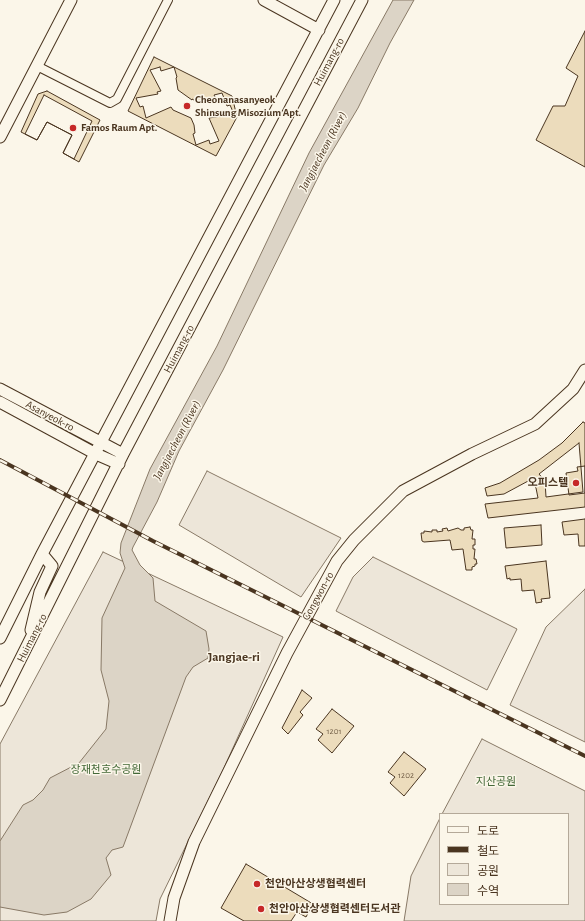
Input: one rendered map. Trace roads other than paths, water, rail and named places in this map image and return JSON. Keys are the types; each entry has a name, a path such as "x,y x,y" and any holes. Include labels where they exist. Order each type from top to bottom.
{"main road":[{"path":"0,137 71,0"},
{"path":"264,0 319,30"},
{"path":"0,638 42,554 334,0"},
{"name":"Huimang-ro","path":"0,700 121,459 362,0"},
{"name":"Gongwon-ro","path":"170,921 174,898 194,842 286,653 337,561 354,540 403,491 472,454 535,424 573,389 585,370"},
{"name":"Asanyeok-ro","path":"0,389 101,444 121,459"},
{"name":"Asanyeok-ro","path":"0,402 96,454 121,459"},
{"path":"28,644 35,608 52,566 42,554"}],"street":[{"path":"37,66 110,103 117,99 168,0"}],"water":[{"name":"Jangjaecheon (River)","path":"393,0 414,0 390,43 358,108 324,165 223,370 179,451 157,502 132,550 140,565 153,578 155,601 206,631 209,649 208,658 193,667 186,677 123,847 112,850 106,858 111,875 91,899 67,912 44,915 0,907 0,841 23,805 33,800 43,790 50,778 79,763 106,729 109,701 101,670 102,618 125,568 120,553 121,543 150,469 217,346 309,153"}],"railway":[{"path":"0,460 153,541 585,756"}],"place":[{"name":"Cheonanasanyeok Shinsung Misozium Apt.","path":"187,106"},
{"name":"Famos Raum Apt.","path":"73,128"},
{"name":"오피스텔","path":"576,483"},
{"name":"천안아산상생협력센터","path":"257,884"},
{"name":"천안아산상생협력센터도서관","path":"261,909"}],"district":[{"name":"Jangjae-ri","path":"234,657"}],"park label":[{"name":"장재천호수공원","path":"106,770"},
{"name":"지산공원","path":"496,782"}]}
